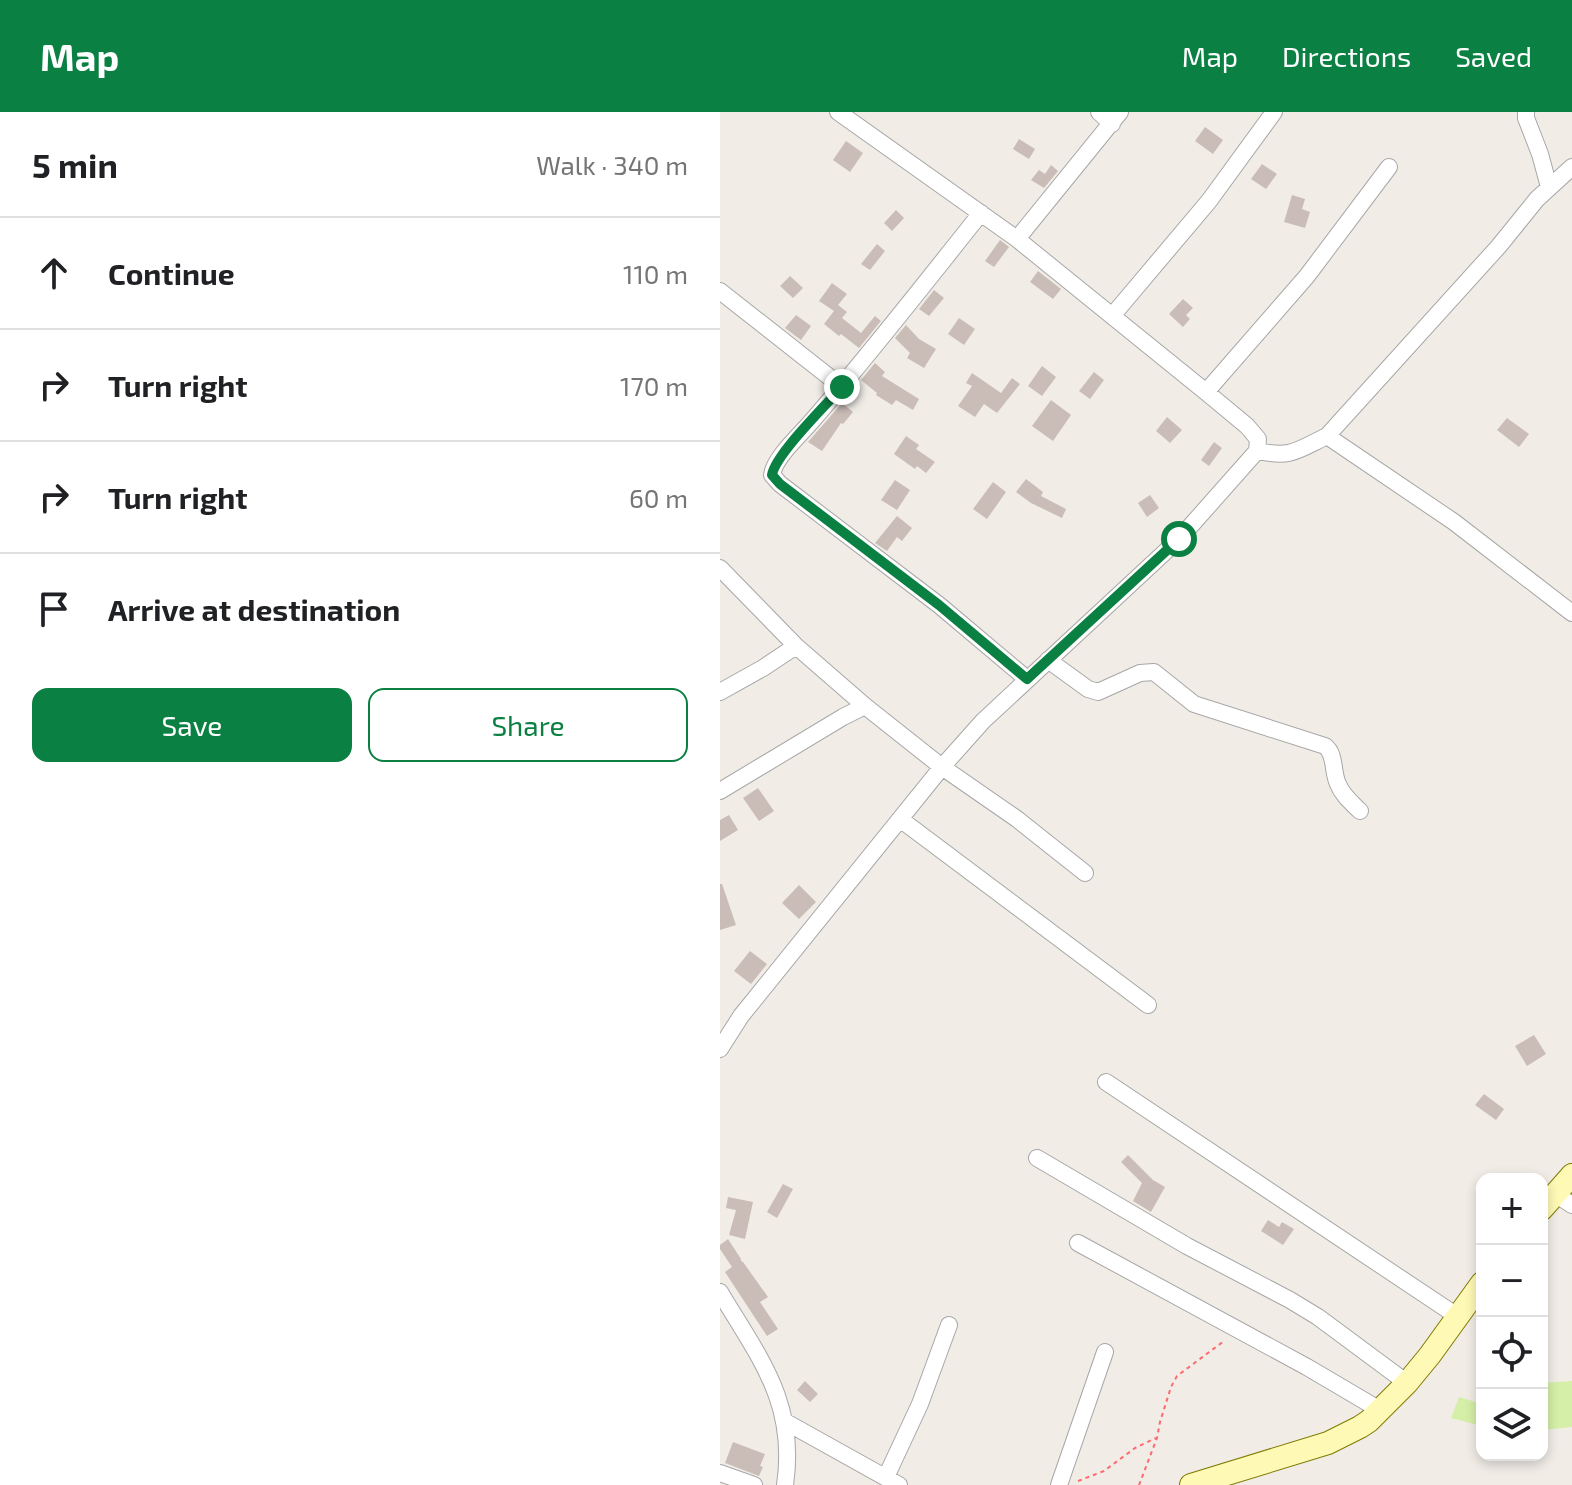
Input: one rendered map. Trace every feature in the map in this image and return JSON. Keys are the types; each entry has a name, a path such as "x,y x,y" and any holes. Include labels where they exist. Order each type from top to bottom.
{"street":[{"path":"720,1049 741,1016 942,767 983,721 1179,539 1257,451 1258,439 1247,426 1017,239 838,112"},
{"path":"1112,316 1209,201 1274,112"},
{"path":"1526,112 1549,187"},
{"path":"1017,239 1110,116"},
{"path":"1206,392 1307,276 1389,167"},
{"path":"1257,451 1289,454 1327,436 1499,246 1537,199 1572,167"},
{"path":"981,213 842,387 782,455 772,475 939,605 1027,679"},
{"path":"720,291 842,387"},
{"path":"1327,436 1454,522 1572,613"},
{"path":"720,568 727,586 865,706 1085,873"},
{"path":"720,692 796,646"},
{"path":"1048,660 1088,689 1098,692 1140,673 1154,672 1194,704 1325,746 1332,754 1336,781 1342,793 1360,811"},
{"path":"720,791 865,706"},
{"path":"900,819 1148,1005"},
{"path":"1106,1082 1457,1316"},
{"path":"1037,1158 1187,1246 1318,1317 1407,1383"},
{"path":"1556,1203 1572,1175"},
{"path":"1078,1243 1380,1410"},
{"path":"1191,1485 1328,1443 1360,1427 1407,1383 1476,1291"},
{"path":"720,1292 773,1383 784,1421 787,1452 785,1485"},
{"path":"784,1421 892,1481 949,1325"},
{"path":"1059,1485 1105,1352"},
{"path":"720,1473 754,1485"}],"path":[{"path":"1139,1485 1157,1438 1165,1403 1177,1376 1239,1331"},
{"path":"1069,1485 1104,1471 1135,1448 1157,1438"}],"green space":[{"path":"1572,1381 1572,1427 1548,1429 1548,1383"},
{"path":"1459,1397 1476,1402 1476,1424 1451,1418"}],"building":[{"path":"1205,127 1223,140 1213,154 1195,141"},
{"path":"1019,139 1035,149 1029,159 1013,149"},
{"path":"846,141 863,153 850,172 833,160"},
{"path":"1262,164 1277,174 1266,189 1251,179"},
{"path":"1051,165 1058,171 1044,188 1031,180 1039,170 1045,174"},
{"path":"1292,195 1305,199 1302,209 1310,212 1305,228 1284,222"},
{"path":"896,210 904,218 892,231 884,223"},
{"path":"1000,240 1009,247 994,267 985,261"},
{"path":"877,244 885,251 870,270 861,264"},
{"path":"1038,271 1061,289 1053,299 1030,282"},
{"path":"790,276 803,288 793,298 780,286"},
{"path":"832,283 847,294 838,305 847,312 842,318 861,333 875,316 881,321 859,348 824,324 834,311 819,301"},
{"path":"934,290 944,298 929,316 919,309"},
{"path":"1183,299 1193,308 1186,315 1190,319 1183,327 1169,314"},
{"path":"796,315 811,326 801,340 785,328"},
{"path":"959,318 975,329 964,345 948,334"},
{"path":"906,325 919,339 936,349 924,368 907,358 910,353 895,338"},
{"path":"875,363 885,372 882,376 919,399 913,410 896,400 892,405 861,380"},
{"path":"1042,366 1056,377 1042,396 1028,386"},
{"path":"1094,372 1104,380 1090,399 1079,391"},
{"path":"972,373 1001,393 1012,378 1020,384 997,413 984,404 975,417 958,406 972,386 966,383"},
{"path":"1051,400 1071,415 1053,441 1032,426"},
{"path":"842,403 853,412 841,423 822,451 808,442"},
{"path":"1167,417 1182,430 1170,443 1156,431"},
{"path":"1507,418 1529,434 1519,447 1497,430"},
{"path":"906,436 919,445 916,449 935,462 926,473 894,454"},
{"path":"1214,442 1222,448 1209,466 1201,460"},
{"path":"1026,479 1043,492 1041,496 1066,509 1062,518 1016,492"},
{"path":"895,480 910,490 897,510 881,500"},
{"path":"993,482 1006,492 987,519 973,509"},
{"path":"1150,495 1159,508 1147,517 1138,503"},
{"path":"897,516 912,528 902,541 897,537 887,551 875,543"},
{"path":"758,788 774,811 759,821 743,798"},
{"path":"729,815 738,830 720,841 720,820"},
{"path":"720,884 736,925 720,930"},
{"path":"799,885 816,902 799,919 782,903"},
{"path":"750,951 767,964 751,984 734,971"},
{"path":"1534,1035 1546,1054 1527,1066 1515,1046"},
{"path":"1484,1094 1504,1109 1496,1120 1475,1105"},
{"path":"1128,1155 1153,1180 1165,1187 1151,1212 1133,1201 1142,1183 1121,1162"},
{"path":"783,1184 793,1189 777,1218 767,1212"},
{"path":"728,1197 753,1202 745,1239 729,1235 736,1210 726,1208"},
{"path":"1268,1220 1279,1227 1282,1222 1294,1229 1283,1245 1261,1231"},
{"path":"728,1239 768,1297 760,1302 778,1329 767,1336 725,1272 732,1267 720,1245"},
{"path":"805,1381 818,1394 810,1402 797,1390"},
{"path":"733,1442 765,1454 759,1476 725,1463"}],"route":[{"path":"842,387 782,455 772,475 939,605 1027,679 1179,539"}]}
